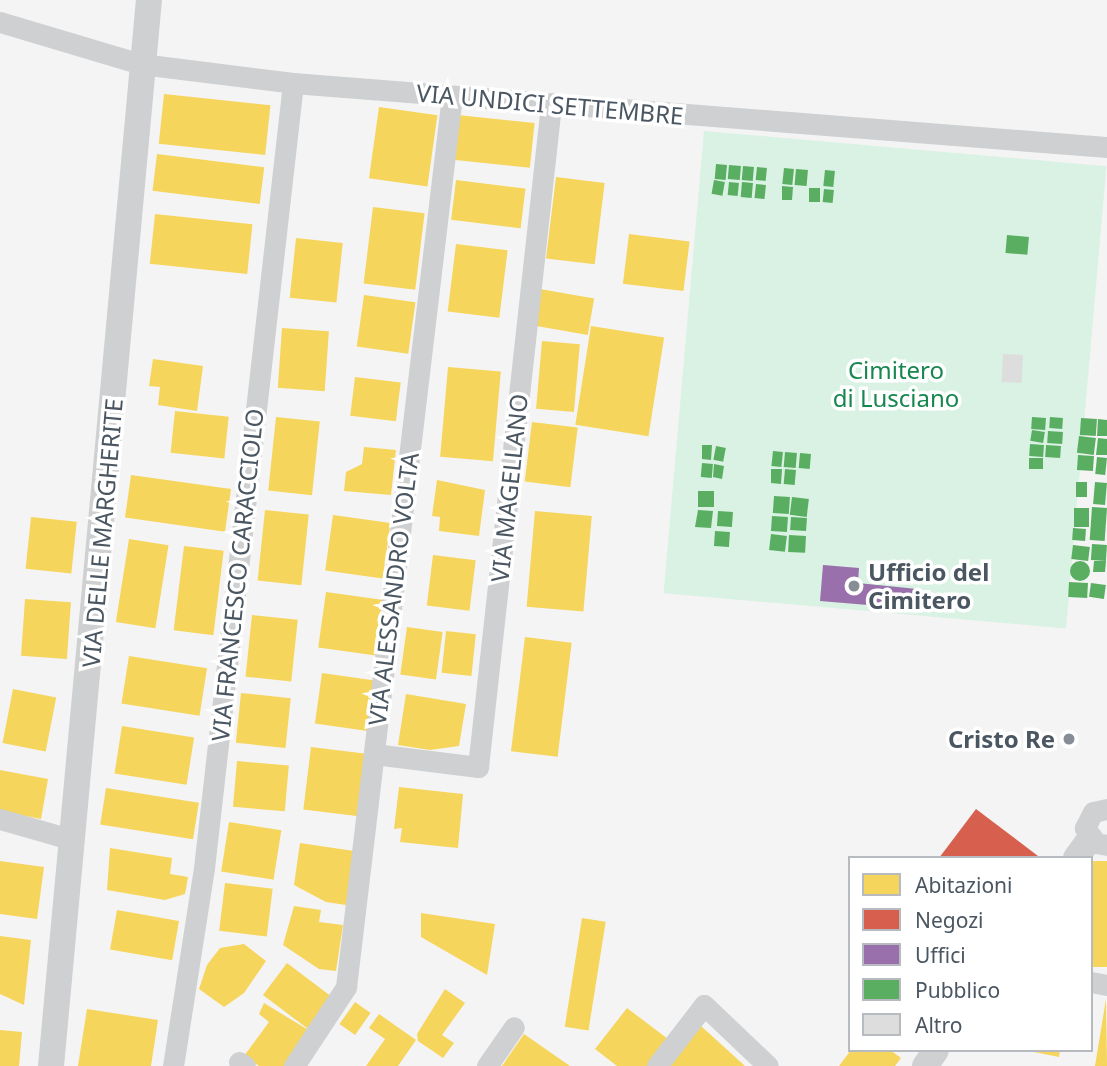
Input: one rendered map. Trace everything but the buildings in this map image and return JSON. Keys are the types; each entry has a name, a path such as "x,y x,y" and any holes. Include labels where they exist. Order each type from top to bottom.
{"street":[{"name":"VIA DELLE MARGHERITE","path":"51,1066 141,64 149,0"},
{"name":"VIA UNDICI SETTEMBRE","path":"0,22 141,64 293,83 1107,147"},
{"name":"VIA FRANCESCO CARACCIOLO","path":"173,1066 204,868 293,83"},
{"name":"VIA ALESSANDRO VOLTA","path":"294,1066 346,987 452,96"},
{"name":"VIA MAGELLANO","path":"373,754 478,767 551,105"},
{"path":"1091,847 1086,822 1104,807"},
{"path":"0,819 73,840"},
{"path":"657,1066 704,1005 768,1066"},
{"path":"487,1066 514,1027"}],"green space":[{"name":"Cimitero di Lusciano","path":"704,131 1106,166 1066,628 664,593"}],"place":[{"name":"Ufficio del Cimitero","path":"854,586"},
{"name":"Cristo Re","path":"1069,739"}]}
